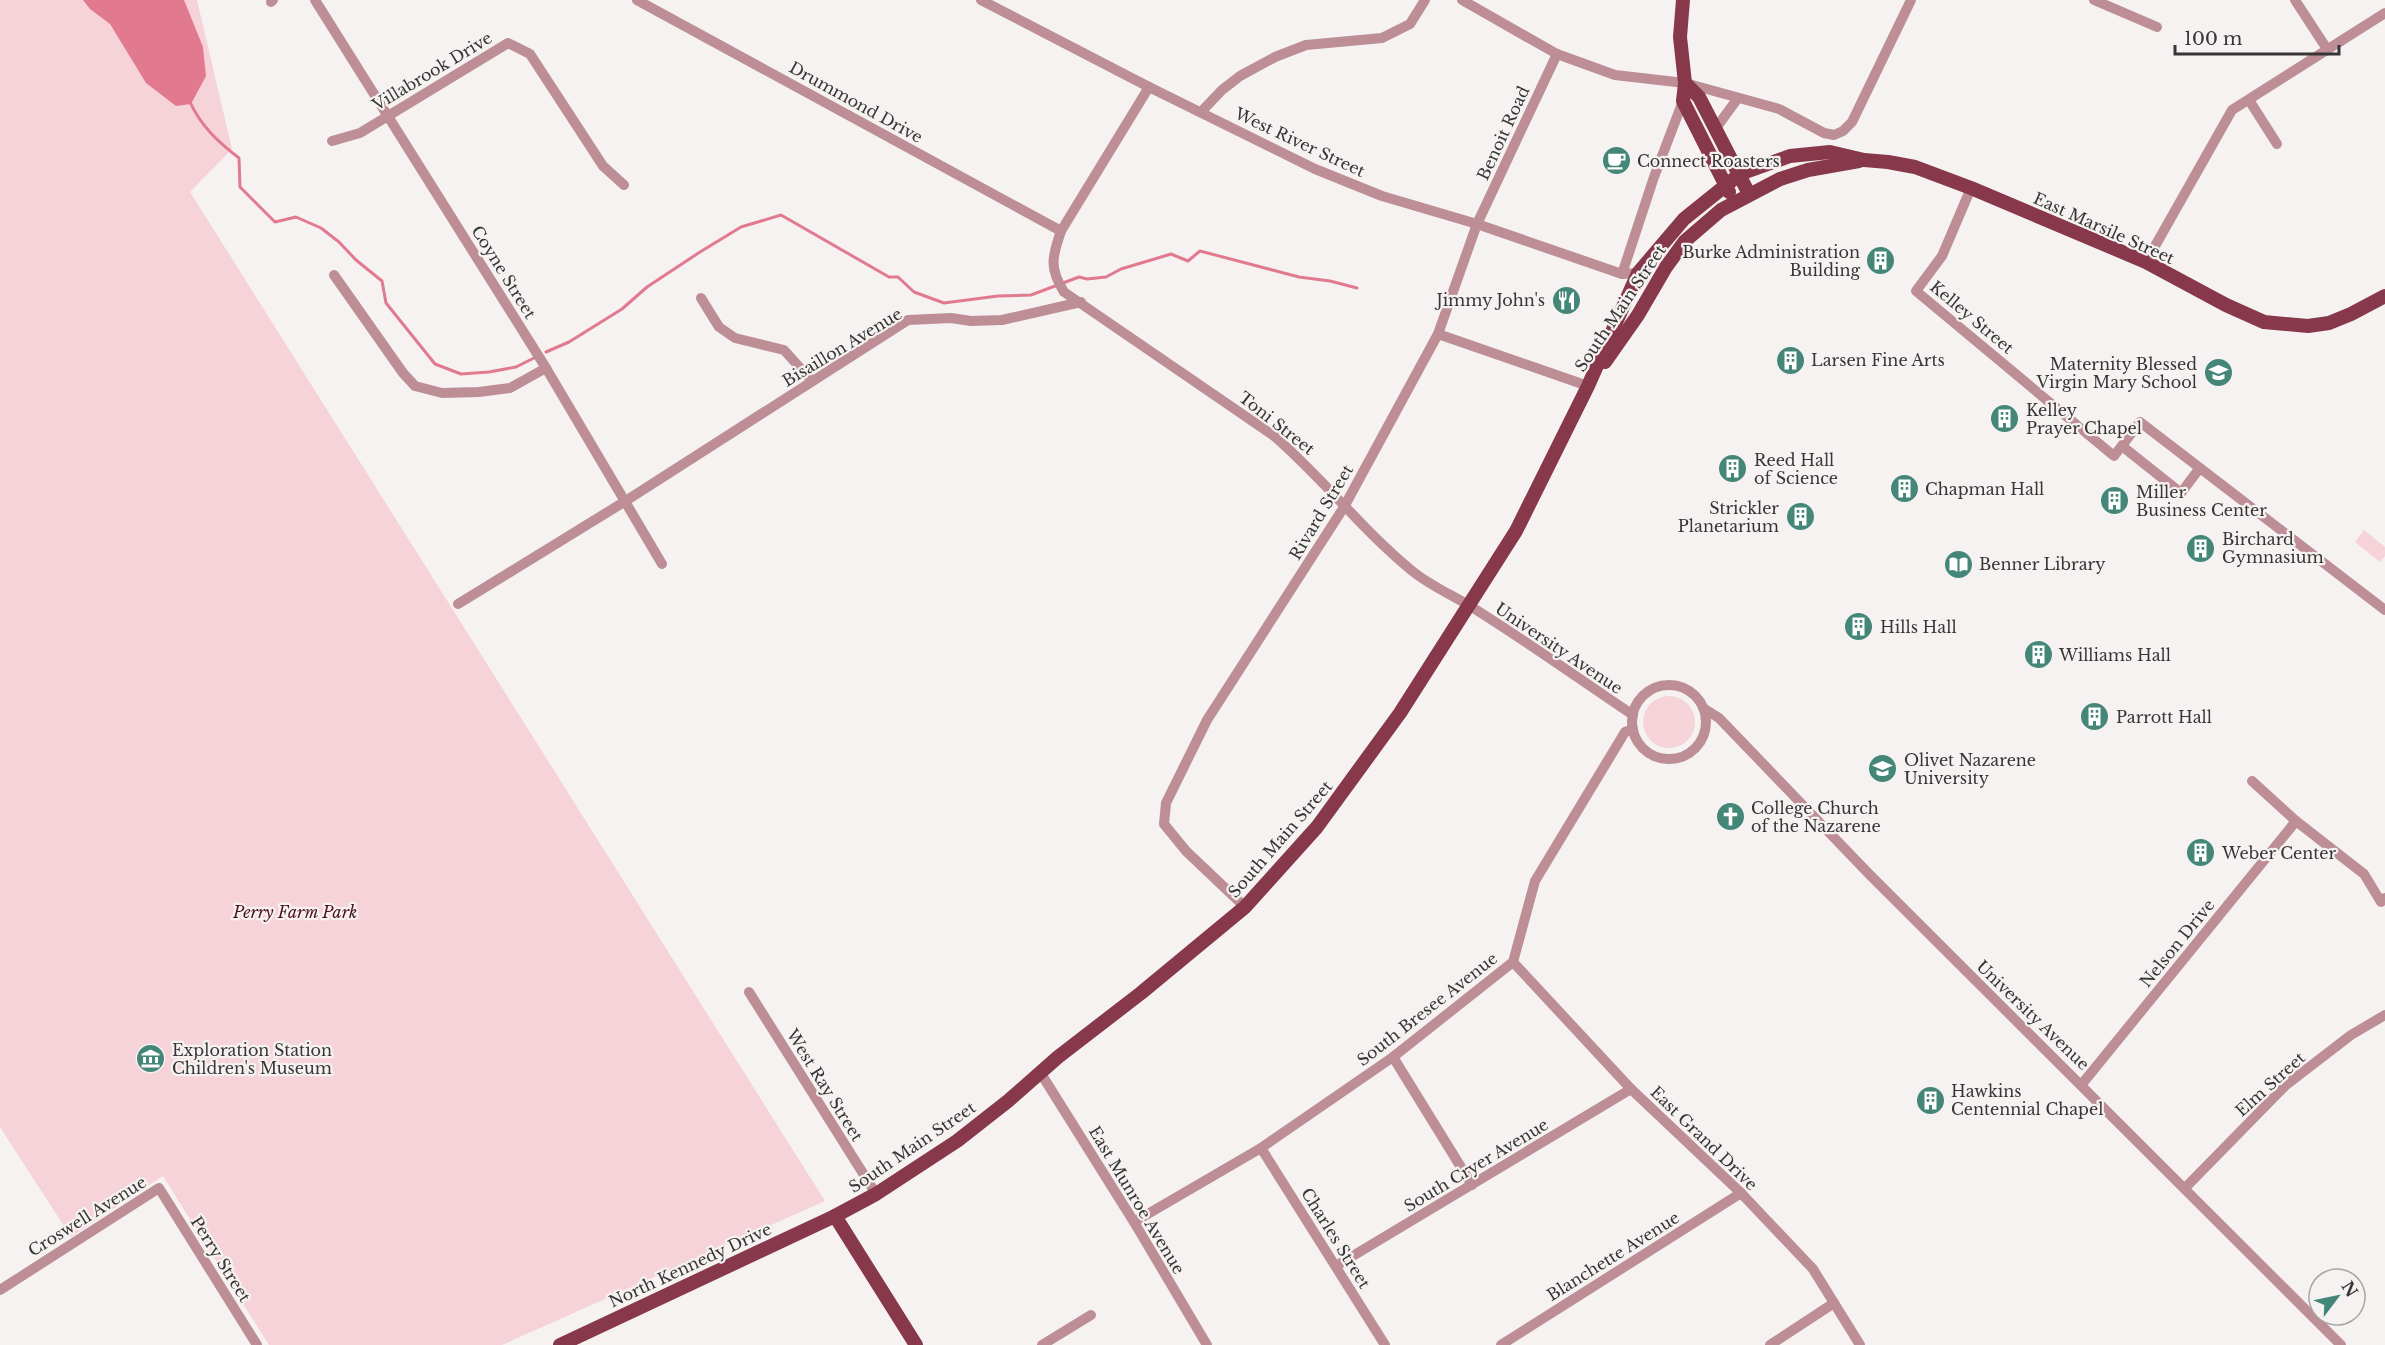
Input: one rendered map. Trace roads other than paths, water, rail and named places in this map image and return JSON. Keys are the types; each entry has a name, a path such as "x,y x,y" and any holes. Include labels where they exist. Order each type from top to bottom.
{"main road":[{"path":"1683,0 1680,37 1685,82 1683,101 1734,202"},
{"path":"1685,82 1699,97 1749,194"},
{"name":"East Marsile Street","path":"1725,186 1740,174 1790,156 1830,152 1864,160 1916,167 1971,188 2146,262 2226,305 2264,321 2308,326 2329,323 2385,296"},
{"name":"East Marsile Street","path":"1734,202 1780,179 1808,170 1864,160"},
{"name":"South Main Street","path":"835,1216 876,1194 957,1141 1008,1101 1040,1072 1245,907 1317,827 1363,767 1400,713 1516,531 1588,386 1638,273 1684,219 1725,186"},
{"name":"South Main Street","path":"1588,386 1638,315 1666,267 1685,241 1721,210 1734,202"},
{"path":"835,1216 916,1345"},
{"name":"North Kennedy Drive","path":"560,1345 835,1216"}],"street":[{"name":"Coyne Street","path":"315,0 546,368 662,564"},
{"name":"Drummond Drive","path":"637,0 1061,231"},
{"name":"West River Street","path":"981,0 1315,169 1382,196 1477,224 1622,274 1638,273"},
{"path":"1201,112 1222,90 1240,76 1275,57 1306,45 1382,38 1410,24 1425,0"},
{"path":"1462,0 1557,54 1615,75 1685,82 1779,109 1824,133 1834,135 1843,131 1852,122 1911,0"},
{"path":"2094,0 2157,27"},
{"path":"2295,0 2327,49"},
{"path":"2146,262 2232,110 2385,13"},
{"name":"Villabrook Drive","path":"332,141 360,133 508,43 530,54 603,166 624,185"},
{"name":"Benoit Road","path":"1477,224 1557,54"},
{"path":"1081,302 1068,295 1056,279 1052,255 1061,231 1149,87"},
{"path":"1716,128 1738,98"},
{"path":"2249,100 2277,144"},
{"name":"South Main Street","path":"1622,274 1654,177 1683,101"},
{"name":"Kelley Street","path":"1971,188 1942,256 1916,291 2114,456 2122,446"},
{"name":"Rivard Street","path":"1245,907 1186,851 1164,824 1166,803 1207,720 1344,507 1438,334 1477,224"},
{"path":"1622,274 1628,294"},
{"path":"334,275 403,373 415,386 442,393 510,388 546,368"},
{"path":"700,298 719,327 735,339 784,351 813,381"},
{"name":"Bisaillon Avenue","path":"458,604 624,502 908,320 951,318 971,321 1002,320 1081,302"},
{"name":"Toni Street","path":"1081,302 1274,436 1306,464 1369,534 1413,572 1468,605"},
{"path":"1438,334 1588,386"},
{"path":"2199,469 2181,493 2122,446 2140,422 2385,610"},
{"name":"University Avenue","path":"1468,605 1633,715"},
{"name":"University Avenue","path":"1633,729 1633,715 1644,695 1654,688 1665,685 1688,690 1703,708 1719,718 1870,875 2082,1084 2341,1345"},
{"path":"1633,729 1637,740 1645,750 1668,759 1680,757 1691,752 1700,743 1705,726 1703,708"},
{"name":"South Bresee Avenue","path":"1134,1222 1261,1148 1393,1057 1514,962 1535,881 1625,732 1633,729"},
{"path":"2252,781 2296,821 2364,874 2384,902"},
{"name":"Nelson Drive","path":"2082,1084 2296,821"},
{"name":"East Grand Drive","path":"1514,962 1631,1089 1741,1193 1813,1269 1860,1345"},
{"name":"West Ray Street","path":"749,993 876,1194"},
{"name":"Elm Street","path":"2185,1188 2286,1085 2351,1035 2385,1015"},
{"path":"1393,1057 1472,1185"},
{"name":"East Munroe Avenue","path":"1040,1072 1134,1222 1207,1345"},
{"name":"South Cryer Avenue","path":"1336,1266 1631,1089"},
{"name":"Charles Street","path":"1261,1148 1385,1345"},
{"name":"Croswell Avenue","path":"0,1290 159,1188"},
{"name":"Perry Street","path":"159,1188 257,1345"},
{"name":"Blanchette Avenue","path":"1502,1345 1741,1193"},
{"path":"1770,1345 1834,1304"},
{"path":"1042,1345 1091,1315"}],"waterway":[{"path":"190,102 199,119 211,133 239,158 240,187 275,222 296,217 321,228 382,281 386,303 435,364 461,374 516,367 536,357"},
{"path":"546,352 569,342 622,309 647,287 741,227 781,215 889,277 898,277 914,292 944,303 998,296 1031,295 1079,277 1087,279 1106,277 1121,269 1171,254 1188,261 1200,251 1299,277 1330,281 1357,288"}],"place":[{"name":"Connect Roasters","path":"1616,161"},
{"name":"Burke Administration Building","path":"1881,261"},
{"name":"Jimmy John's","path":"1566,300"},
{"name":"Larsen Fine Arts","path":"1790,360"},
{"name":"Maternity Blessed Virgin Mary School","path":"2218,373"},
{"name":"Kelley Prayer Chapel","path":"2005,419"},
{"name":"Reed Hall of Science","path":"1733,469"},
{"name":"Chapman Hall","path":"1904,489"},
{"name":"Miller Business Center","path":"2115,501"},
{"name":"Strickler Planetarium","path":"1800,517"},
{"name":"Birchard Gymnasium","path":"2201,548"},
{"name":"Benner Library","path":"1958,564"},
{"name":"Hills Hall","path":"1859,627"},
{"name":"Williams Hall","path":"2038,655"},
{"name":"Parrott Hall","path":"2095,717"},
{"name":"Olivet Nazarene University","path":"1883,769"},
{"name":"College Church of the Nazarene","path":"1730,817"},
{"name":"Weber Center","path":"2201,853"},
{"name":"Exploration Station Children's Museum","path":"151,1059"},
{"name":"Hawkins Centennial Chapel","path":"1930,1100"}],"park label":[{"name":"Perry Farm Park","path":"295,912"}]}
